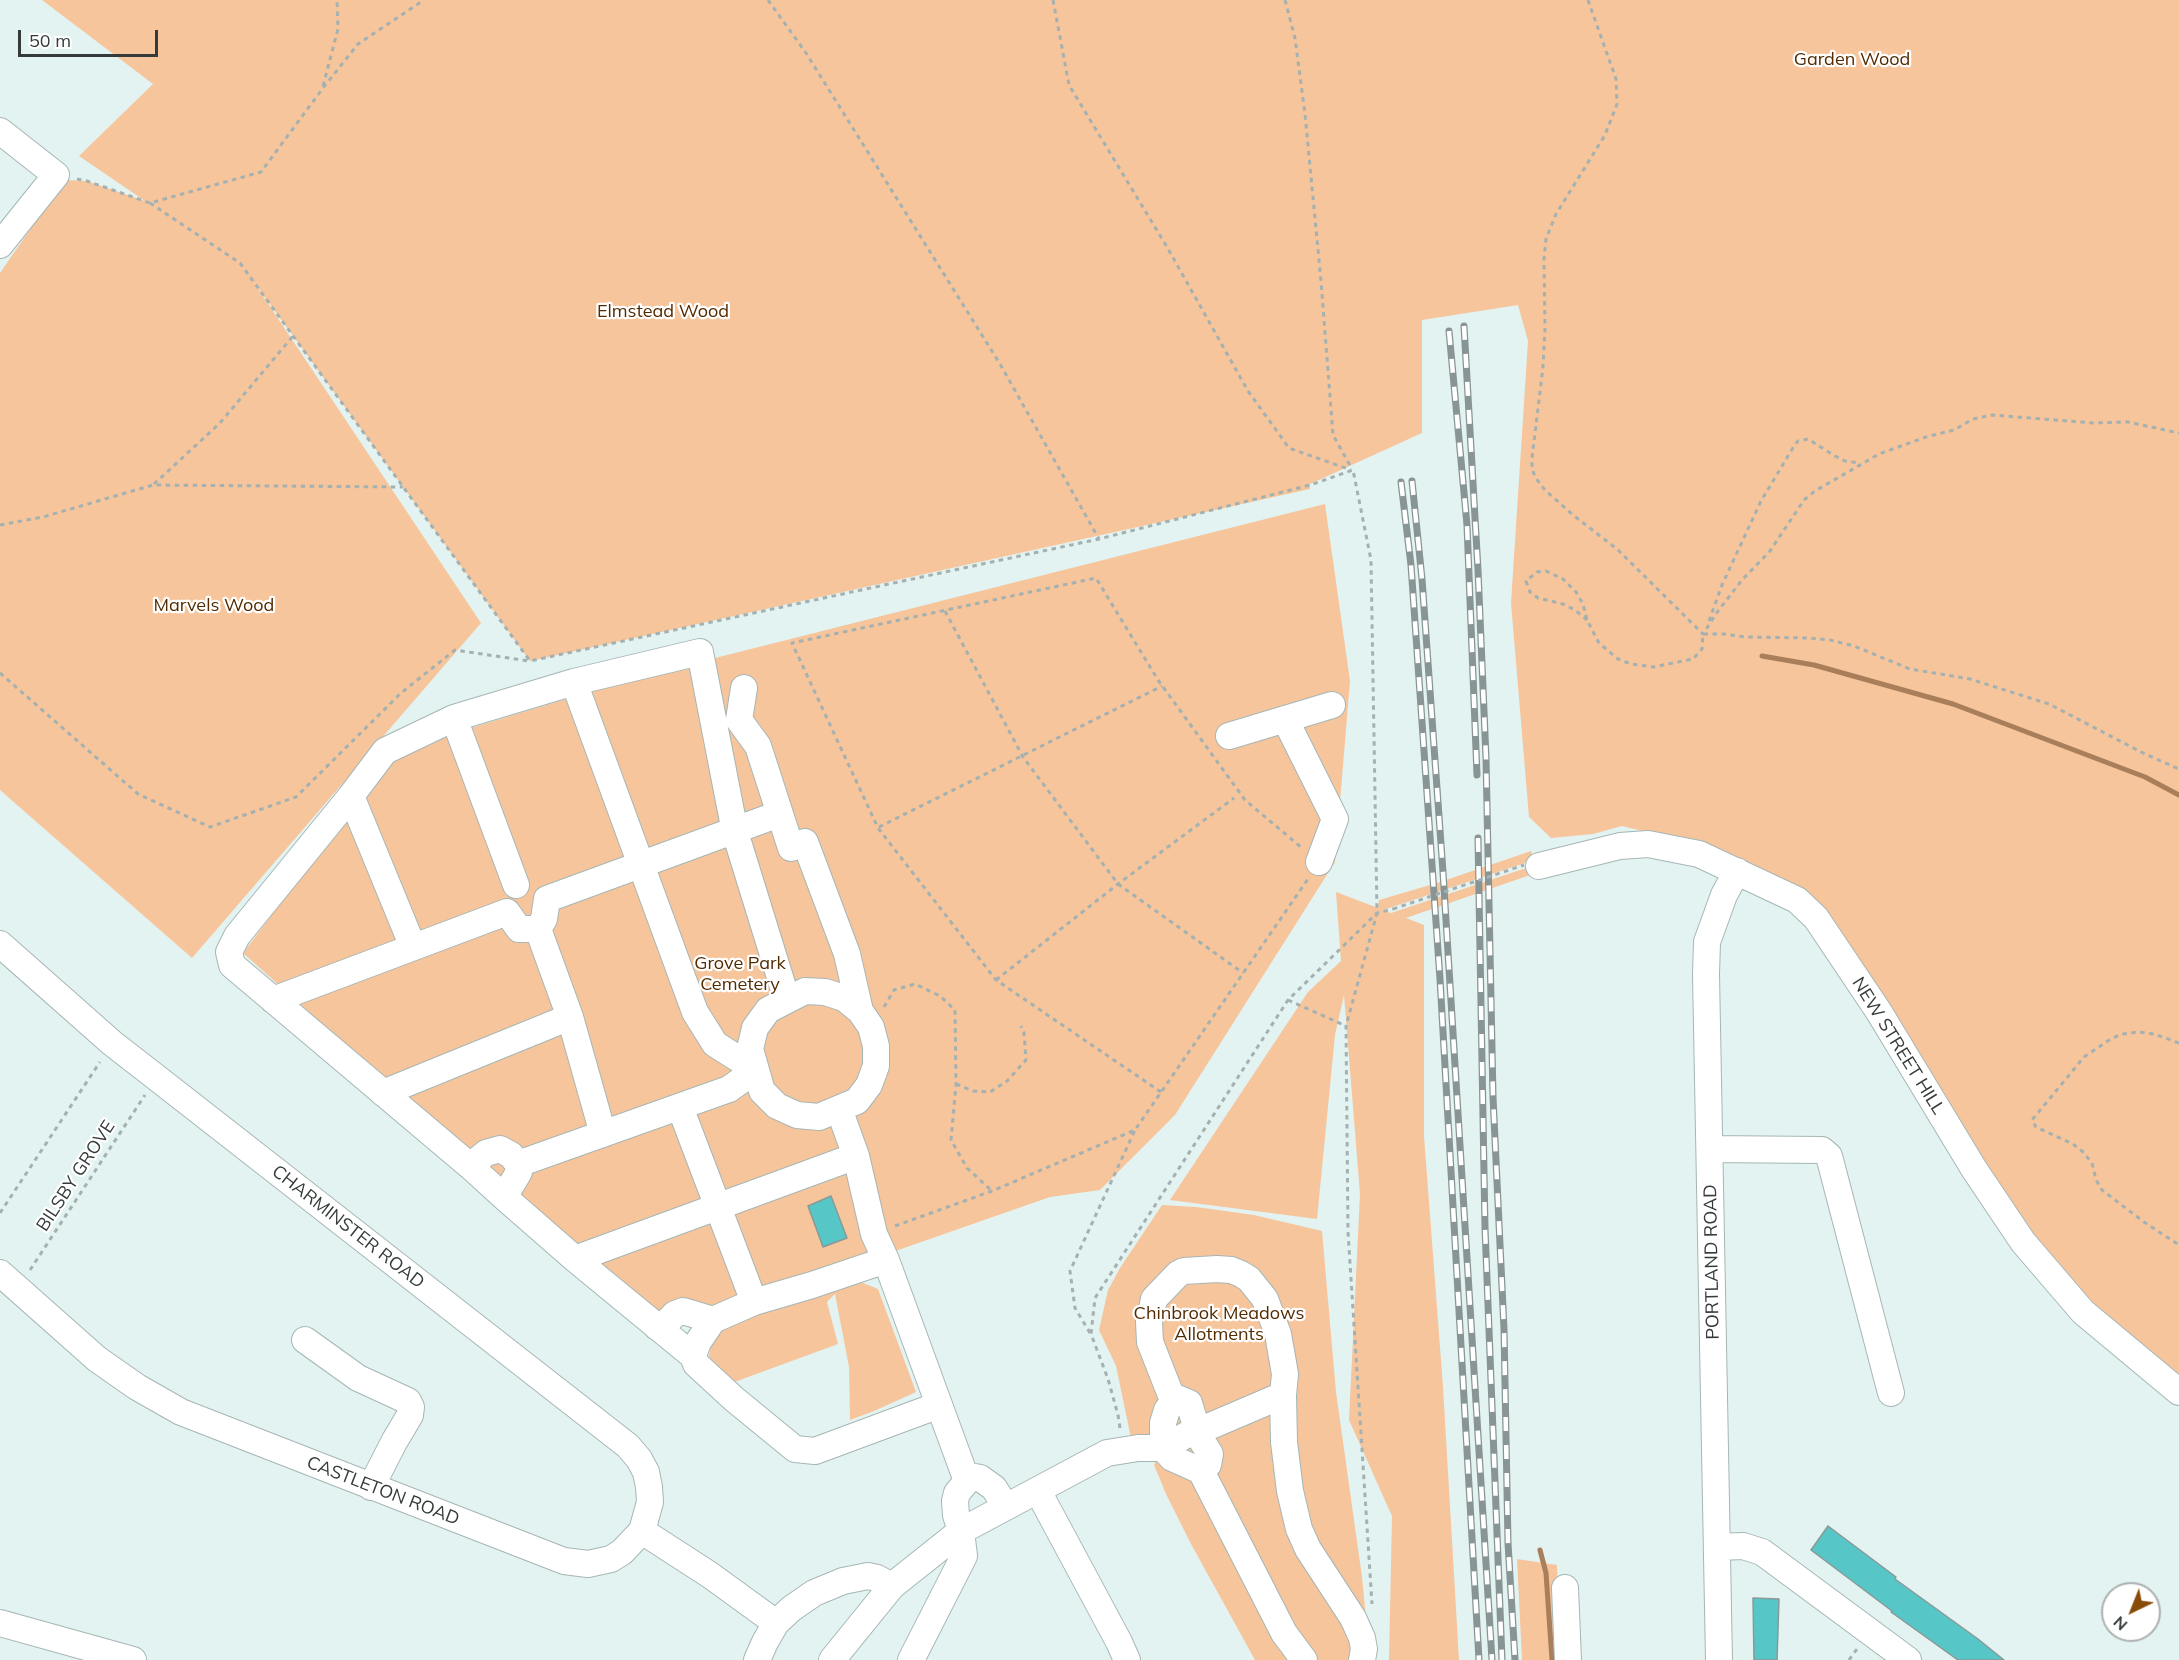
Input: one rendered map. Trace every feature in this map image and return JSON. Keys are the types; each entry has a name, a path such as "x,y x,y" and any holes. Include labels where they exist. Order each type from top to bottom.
{"street":[{"path":"0,131 56,175 0,245"},
{"path":"787,1000 735,832 700,652 574,682 454,718 385,751 237,936 229,952 232,965 470,1166 575,1259 693,1356 696,1364 718,1385 795,1449 815,1451 939,1405"},
{"path":"574,682 695,1012 715,1044 756,1070"},
{"path":"744,688 740,720 758,746 791,848 805,842 847,954 865,1019 876,1046 876,1066 869,1085 857,1101 819,1118 797,1116 777,1106 762,1091 750,1049 755,1028 768,1010 805,991 825,992 844,998 865,1019"},
{"path":"1229,736 1332,705"},
{"path":"454,718 516,885"},
{"path":"1285,719 1335,819 1319,862"},
{"path":"351,796 413,947"},
{"path":"547,899 779,814"},
{"name":"NEW STREET HILL","path":"1532,865 1620,846 1648,844 1699,854 1797,900 1816,918 1879,1012 1974,1169 2023,1242 2083,1312 2179,1392"},
{"name":"PORTLAND ROAD","path":"1719,1660 1707,942 1724,894 1737,871"},
{"path":"516,885 536,886 547,899 544,919 538,929"},
{"path":"516,885 509,896 507,912 519,929 538,929"},
{"path":"273,1000 507,912"},
{"path":"538,929 570,1017 603,1134"},
{"name":"CHARMINSTER ROAD","path":"0,944 112,1043 628,1446 646,1472 649,1487 650,1502 642,1531"},
{"path":"383,1093 570,1017"},
{"path":"518,1164 729,1089 756,1070"},
{"path":"681,1107 753,1302"},
{"path":"839,1109 856,1156 874,1234 886,1260 968,1482"},
{"path":"470,1166 486,1153 500,1149 511,1155 518,1164 519,1172 504,1197"},
{"path":"1710,1149 1822,1150 1829,1156 1891,1393"},
{"path":"575,1259 856,1156"},
{"path":"693,1356 698,1342 713,1320 753,1302 886,1260"},
{"path":"1175,1400 1170,1393 1150,1342 1150,1308 1156,1296 1184,1271 1230,1270 1249,1279 1265,1299 1278,1334 1283,1357 1284,1442 1290,1491 1299,1529 1308,1549 1353,1618 1362,1638 1364,1649 1362,1660"},
{"name":"CASTLETON ROAD","path":"9,1281 118,1375 181,1412 564,1560 577,1563 599,1563 611,1559 622,1552 642,1531"},
{"path":"657,1327 683,1311 713,1320"},
{"path":"305,1340 358,1378 408,1401 411,1407 410,1415 385,1458 372,1487"},
{"path":"832,1660 892,1586 939,1546 961,1531 1107,1453 1130,1449 1163,1448 1197,1429 1208,1427 1283,1395"},
{"path":"1201,1470 1208,1465 1210,1454 1198,1436 1189,1403 1180,1398 1175,1400 1167,1410 1163,1423 1163,1448 1172,1458 1201,1470 1284,1633 1304,1660"},
{"path":"911,1660 964,1556 961,1531 957,1523 955,1502 957,1493 975,1478 985,1481 994,1488 1006,1507"},
{"path":"1038,1491 1127,1660"},
{"path":"642,1531 710,1575 776,1623"},
{"path":"1718,1546 1743,1546 1762,1552 1908,1660"},
{"path":"757,1660 776,1623 804,1599 843,1581 868,1576 892,1586"},
{"path":"1565,1588 1568,1660"},
{"path":"0,1623 133,1660"}],"path":[{"path":"323,88 338,29 337,0"},
{"path":"150,203 261,172 358,44 424,0"},
{"path":"768,0 812,63 1000,364 1099,539"},
{"path":"1053,0 1069,85 1167,247 1248,391 1289,448 1353,470"},
{"path":"1285,0 1295,38 1305,114 1333,435 1353,470 1371,560 1377,913 1346,1026 1348,1232 1372,1612"},
{"path":"1588,0 1616,78 1617,104 1605,135 1556,214 1546,239 1543,367 1532,458 1535,477 1545,490 1573,515 1617,549 1703,634 1830,640 1854,646 1910,669 1978,681 2049,704 2128,746 2179,769"},
{"path":"56,175 87,180 150,203 240,263 530,661"},
{"path":"153,485 220,423 293,336"},
{"path":"1587,621 1575,610 1563,604 1538,598 1530,591 1526,581 1537,572 1546,571 1563,579 1580,598 1587,621 1599,643 1618,659 1653,667 1693,660 1702,649 1703,634 1707,627 1742,579 1770,551 1804,500 1861,463 1905,445 1954,430 1973,419 1992,415 2093,423 2128,422 2179,433"},
{"path":"1707,627 1722,585 1761,501 1798,441 1808,439 1845,461 1861,463"},
{"path":"0,673 138,795 210,828 296,797 401,693 455,650 530,661 1099,539 1310,484 1353,470"},
{"path":"0,525 43,517 153,485 403,487"},
{"path":"1130,1449 1111,1388 1090,1334 1075,1308 1070,1271 1135,1130 1319,862 1245,800 1162,686 1096,578 792,643 878,828 996,980 1161,1092"},
{"path":"945,611 1023,757 1118,884 1243,973"},
{"path":"878,828 1162,686"},
{"path":"996,980 1118,884 1234,798"},
{"path":"1090,1334 1095,1298 1288,1000 1377,913 1532,865"},
{"path":"865,1019 894,990 915,984 940,996 955,1010 956,1084 951,1140 967,1168 992,1191"},
{"path":"1288,1000 1346,1026"},
{"path":"956,1084 973,1091 990,1092 1007,1081 1026,1060 1024,1033 1021,1026"},
{"path":"2179,1043 2154,1034 2138,1032 2112,1038 2084,1057 2032,1120 2036,1126 2073,1144 2082,1151 2092,1162 2096,1180 2102,1190 2179,1245"},
{"path":"0,1213 112,1043"},
{"name":"BILSBY GROVE","path":"9,1281 157,1078"},
{"path":"874,1234 992,1191 1135,1130"}],"green space":[{"path":"42,0 2179,0 2179,1386 2032,1247 1811,904 1663,836 1622,826 1593,834 1551,838 1529,817 1511,603 1528,341 1518,305 1422,320 1422,433 1310,484 1310,489 530,661 253,281 481,623 192,958 0,790 0,273 64,180 87,181 145,201 79,156 153,84"},
{"name":"Grove Park Cemetery","path":"1325,504 1350,681 1335,862 1175,1115 1100,1190 1050,1197 864,1262 839,1289 858,1281 878,1289 916,1392 874,1411 850,1420 849,1367 835,1294 827,1302 838,1344 729,1384 707,1364 720,1310 650,1317 243,953 395,751 632,679"},
{"path":"1531,851 1534,860 1383,910 1391,913 1535,865 1536,873 1406,918 1424,925 1424,1136 1443,1387 1459,1660 1389,1660 1392,1516 1349,1420 1360,1194 1344,995 1335,1035 1317,1219 1170,1200 1308,992 1341,961 1336,892 1378,908 1379,900"},
{"name":"Chinbrook Meadows Allotments","path":"1162,1205 1254,1215 1322,1231 1336,1392 1362,1577 1370,1660 1255,1660 1166,1494 1154,1465 1159,1453 1131,1438 1116,1366 1099,1330 1108,1290"},
{"path":"1517,1559 1557,1565 1560,1660 1522,1660"}],"building":[{"path":"831,1196 847,1238 823,1247 808,1206"},
{"path":"1828,1526 2004,1660 1958,1660 1891,1612 1811,1550"},
{"path":"1753,1598 1779,1599 1777,1660 1754,1660"}],"waterway":[{"path":"1762,656 1814,665 1953,704 2145,777 2179,795"},
{"path":"1540,1550 1546,1573 1552,1660"}],"railway":[{"path":"1464,326 1486,758 1493,1097 1504,1329 1508,1543 1515,1660"},
{"path":"1449,331 1467,525 1477,775"},
{"path":"1412,481 1422,579 1443,872 1492,1660"},
{"path":"1401,482 1411,565 1440,979 1479,1660"},
{"path":"1478,838 1485,1228 1502,1660"}],"park label":[{"name":"Garden Wood","path":"1852,60"},
{"name":"Elmstead Wood","path":"663,312"},
{"name":"Marvels Wood","path":"214,606"}]}
